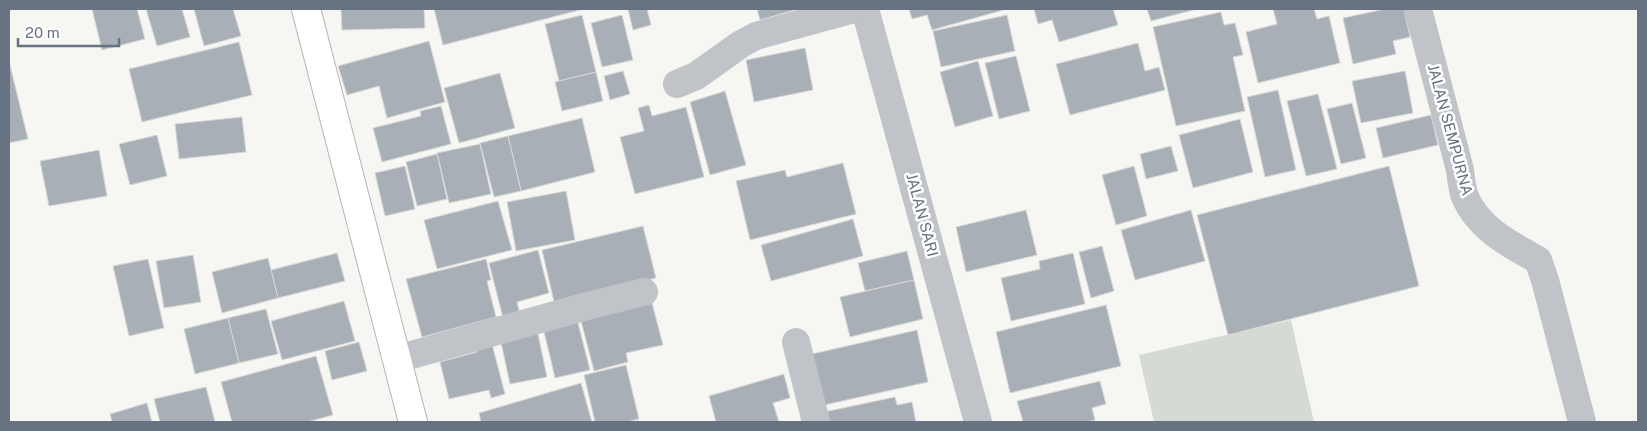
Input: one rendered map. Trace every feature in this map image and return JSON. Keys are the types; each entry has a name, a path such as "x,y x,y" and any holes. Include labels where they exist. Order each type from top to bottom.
{"street":[{"path":"306,9 413,422"},
{"path":"676,84 696,76 711,67 736,47 756,36 854,9"},
{"name":"JALAN SARI","path":"865,9 978,422"},
{"name":"JALAN SEMPURNA","path":"1418,9 1465,196 1480,222 1504,240 1538,260 1545,280 1582,422"},
{"path":"397,360 591,304 644,292"},
{"path":"796,342 816,422"}],"shaded area":[{"path":"1291,320 1314,422 1154,422 1139,355"}],"building":[{"path":"92,9 137,9 145,39 102,50"},
{"path":"146,9 182,9 190,37 157,46"},
{"path":"194,9 233,9 241,36 204,46"},
{"path":"341,9 424,9 425,28 342,30"},
{"path":"434,9 584,9 443,45"},
{"path":"628,9 647,9 651,25 633,30"},
{"path":"757,9 798,9 760,20"},
{"path":"909,9 1007,9 932,30 927,15 912,19"},
{"path":"1034,9 1113,9 1118,25 1059,42 1052,20 1038,24"},
{"path":"1147,9 1197,9 1151,21"},
{"path":"1273,9 1314,9 1317,19 1329,16 1340,63 1258,83 1246,32 1277,24"},
{"path":"1385,9 1404,9 1410,37 1393,41 1396,54 1353,64 1343,18"},
{"path":"1221,12 1224,25 1235,23 1243,55 1233,57 1245,111 1176,126 1153,27"},
{"path":"582,15 596,72 559,81 545,24"},
{"path":"622,15 633,60 602,67 591,23"},
{"path":"1007,15 1015,51 941,67 933,31"},
{"path":"429,41 445,102 387,118 379,86 347,95 338,66"},
{"path":"239,42 252,95 142,122 129,69"},
{"path":"1138,43 1145,71 1159,67 1165,90 1070,115 1056,64"},
{"path":"805,48 813,90 754,102 746,60"},
{"path":"1016,56 1030,111 999,119 985,63"},
{"path":"9,61 28,139 9,143"},
{"path":"978,61 993,116 955,127 940,72"},
{"path":"623,71 630,94 610,100 604,76"},
{"path":"1405,71 1413,113 1361,123 1352,81"},
{"path":"596,72 603,101 562,111 555,82"},
{"path":"500,73 515,128 459,143 444,88"},
{"path":"1278,90 1296,170 1265,177 1247,97"},
{"path":"725,91 746,165 710,175 690,102"},
{"path":"1318,94 1337,169 1306,176 1287,101"},
{"path":"1352,103 1366,158 1341,164 1327,109"},
{"path":"649,105 652,116 686,107 704,177 635,194 620,137 644,131 638,108"},
{"path":"441,106 451,144 382,162 373,128 421,116 420,111"},
{"path":"1431,115 1438,145 1383,158 1376,128"},
{"path":"242,117 246,152 179,159 175,124"},
{"path":"582,118 595,172 521,191 508,136"},
{"path":"1240,119 1253,172 1193,188 1179,135"},
{"path":"157,135 167,176 130,185 119,144"},
{"path":"508,136 521,191 494,197 480,143"},
{"path":"480,144 491,194 449,203 437,153"},
{"path":"1171,146 1178,171 1146,179 1140,154"},
{"path":"99,150 107,196 49,206 40,161"},
{"path":"437,154 447,199 417,206 406,162"},
{"path":"843,163 856,214 750,240 736,181 785,170 787,177"},
{"path":"405,166 415,209 385,216 375,173"},
{"path":"1134,166 1147,216 1116,225 1102,175"},
{"path":"1389,166 1419,286 1228,335 1197,215"},
{"path":"566,191 575,240 516,251 507,202"},
{"path":"498,201 512,250 437,269 424,220"},
{"path":"1026,210 1037,255 966,272 956,227"},
{"path":"1191,210 1205,261 1135,280 1121,230"},
{"path":"853,219 863,256 771,281 761,245"},
{"path":"643,226 656,278 554,302 542,250"},
{"path":"1102,246 1114,291 1091,298 1079,252"},
{"path":"538,250 549,293 517,302 520,314 503,318 489,263"},
{"path":"907,251 914,280 865,291 858,263"},
{"path":"337,253 345,281 278,298 271,270"},
{"path":"1073,253 1085,304 1011,321 1001,278 1040,269 1039,261"},
{"path":"193,255 201,302 164,308 156,261"},
{"path":"268,258 278,298 222,313 212,272"},
{"path":"148,259 164,328 129,336 113,266"},
{"path":"486,259 491,280 487,281 496,317 422,337 406,279"},
{"path":"914,280 923,319 850,337 840,297"},
{"path":"651,299 663,345 626,353 628,362 594,371 580,317"},
{"path":"344,301 355,341 282,360 271,321"},
{"path":"1106,305 1121,366 1010,393 996,332"},
{"path":"266,309 278,354 239,363 228,318"},
{"path":"576,315 590,370 555,378 542,323"},
{"path":"228,318 239,363 195,374 184,329"},
{"path":"536,325 547,377 510,384 499,333"},
{"path":"917,330 928,382 824,405 812,354"},
{"path":"491,340 505,394 491,398 489,390 449,399 440,362 477,352 474,344"},
{"path":"359,342 367,371 332,380 325,351"},
{"path":"316,356 333,415 307,422 232,422 221,382"},
{"path":"626,365 639,419 627,422 595,422 584,375"},
{"path":"784,374 790,398 773,403 779,422 716,422 709,396"},
{"path":"1100,381 1106,404 1092,408 1095,420 1087,422 1023,422 1017,401"},
{"path":"581,383 592,422 481,422 479,413"},
{"path":"206,387 215,422 160,422 154,399"},
{"path":"895,397 897,405 912,402 916,422 826,422 824,412"},
{"path":"147,403 152,422 112,422 110,414"}]}
